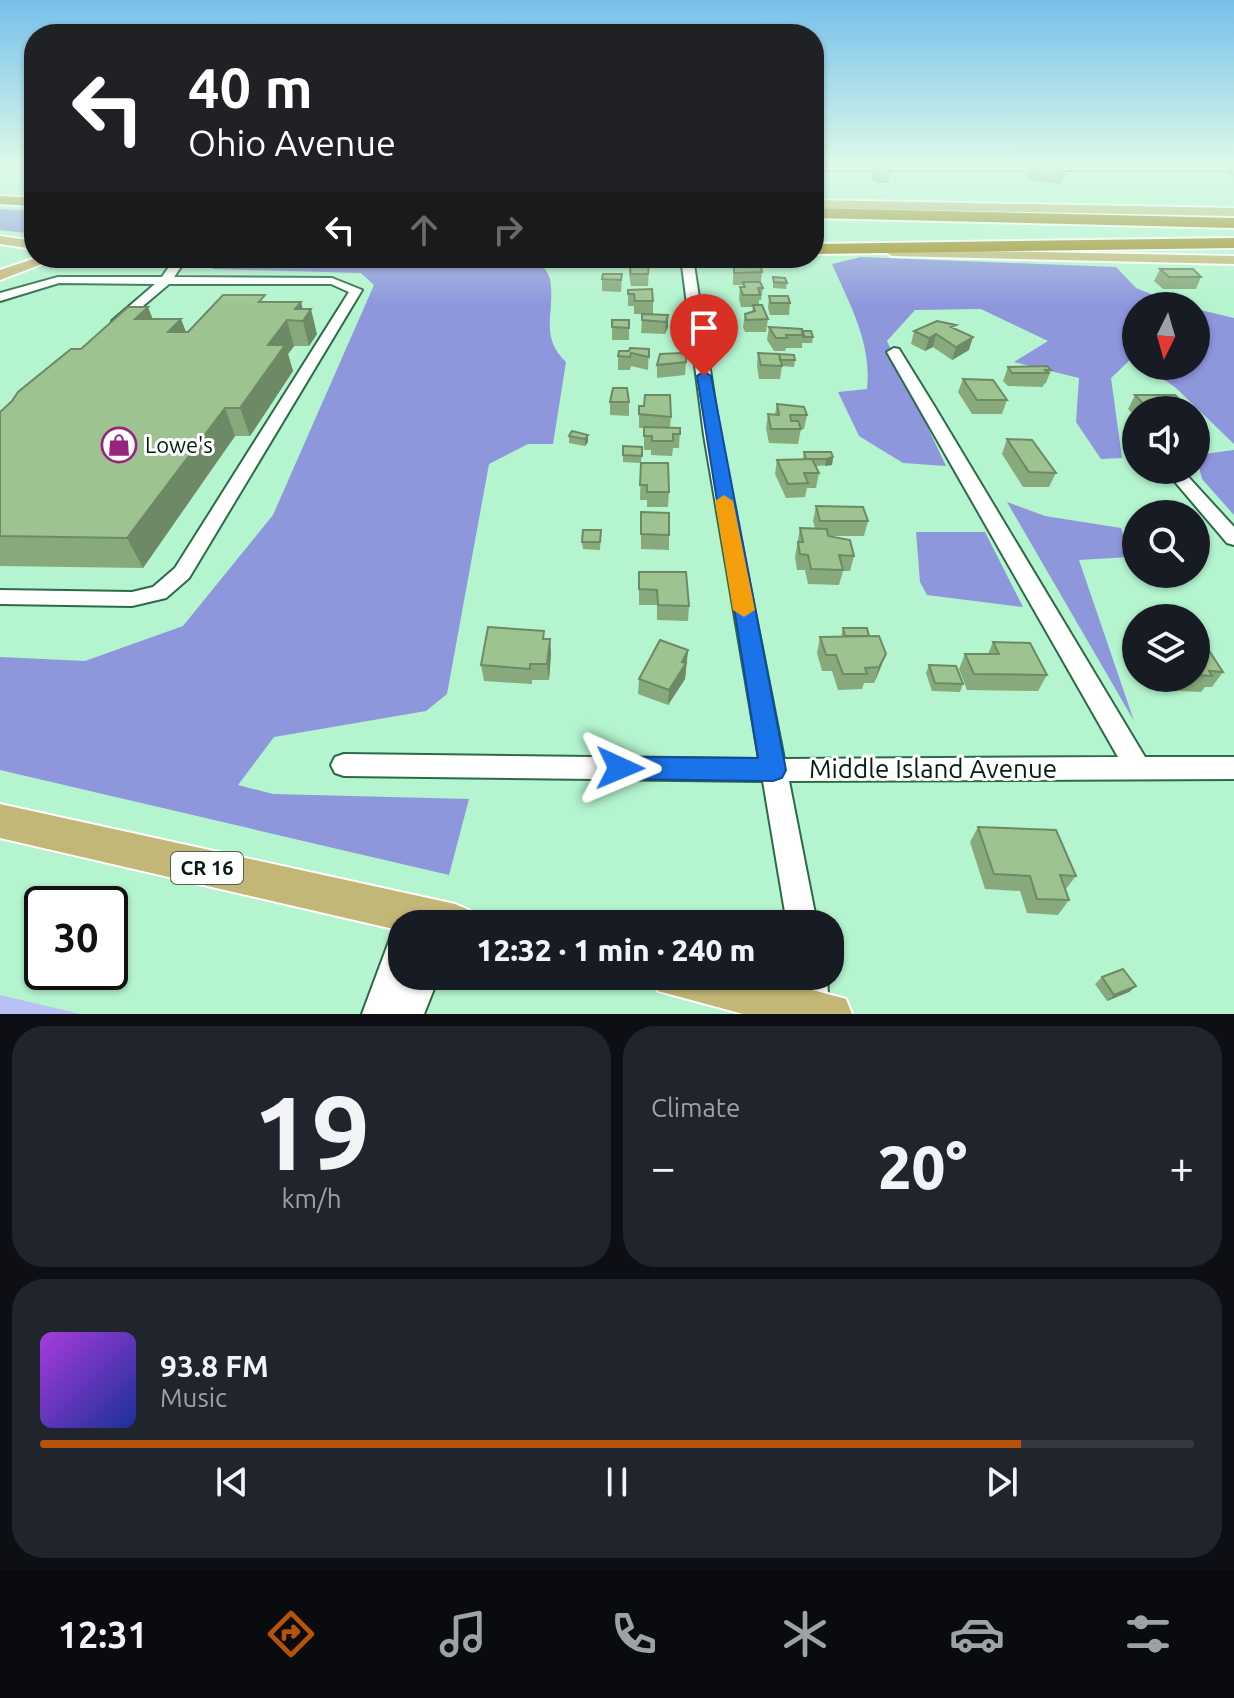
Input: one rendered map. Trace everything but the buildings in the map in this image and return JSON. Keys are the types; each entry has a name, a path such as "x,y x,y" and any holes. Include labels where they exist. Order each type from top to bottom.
{"highway":[{"path":"1116,211 1234,214"},
{"path":"824,213 1234,223"},
{"path":"824,228 1234,241"},
{"path":"824,250 1234,241"}],"main road":[{"path":"1,240 24,243"},
{"path":"0,263 12,252 1,240"},
{"path":"824,250 1234,260"},
{"path":"0,263 24,255"},
{"path":"0,275 24,267"},
{"name":"CR 16","path":"0,821 388,916"},
{"path":"758,990 819,1000"}],"street":[{"path":"106,334 166,280 174,268"},
{"path":"688,268 712,435 799,910"},
{"path":"0,297 58,280 332,281 356,290 182,573 159,593 132,599 0,597"},
{"path":"894,352 991,510 1021,569 1138,768"},
{"path":"1185,484 1234,539"},
{"name":"Middle Island Avenue","path":"344,765 773,770 1234,768"},
{"path":"378,1014 392,990"},
{"path":"408,1014 417,990"}],"shaded area":[{"path":"0,211 24,211 24,233 0,230"},
{"path":"861,257 1116,267 1136,288 1146,292 1122,292 1122,368 1111,378 1122,458 1101,459 1076,422 1079,378 1014,362 1048,341 981,309 915,310 887,341 946,466 903,463 859,436 838,392 867,389 866,356 858,325 832,264"},
{"path":"544,268 549,277 550,333 566,362 553,444 528,444 489,464 447,694 426,711 274,737 238,785 273,794 469,799 449,875 0,770 0,657 85,661 183,626 273,515 374,285 361,273 213,269"},
{"path":"1210,312 1234,318 1234,444 1210,421 1210,396 1184,396 1165,380 1210,380"},
{"path":"1234,450 1234,515 1206,484 1210,484 1210,453"},
{"path":"1007,502 1045,516 1121,528 1122,557 1079,560 1134,721"},
{"path":"916,532 985,532 1023,607 927,595 920,582"},
{"path":"0,995 80,1014 0,1014"}],"slow traffic":[{"path":"724,501 744,610"}],"place":[{"name":"Lowe's","path":"119,445"}],"route":[{"path":"620,768 773,770 704,376"}]}
